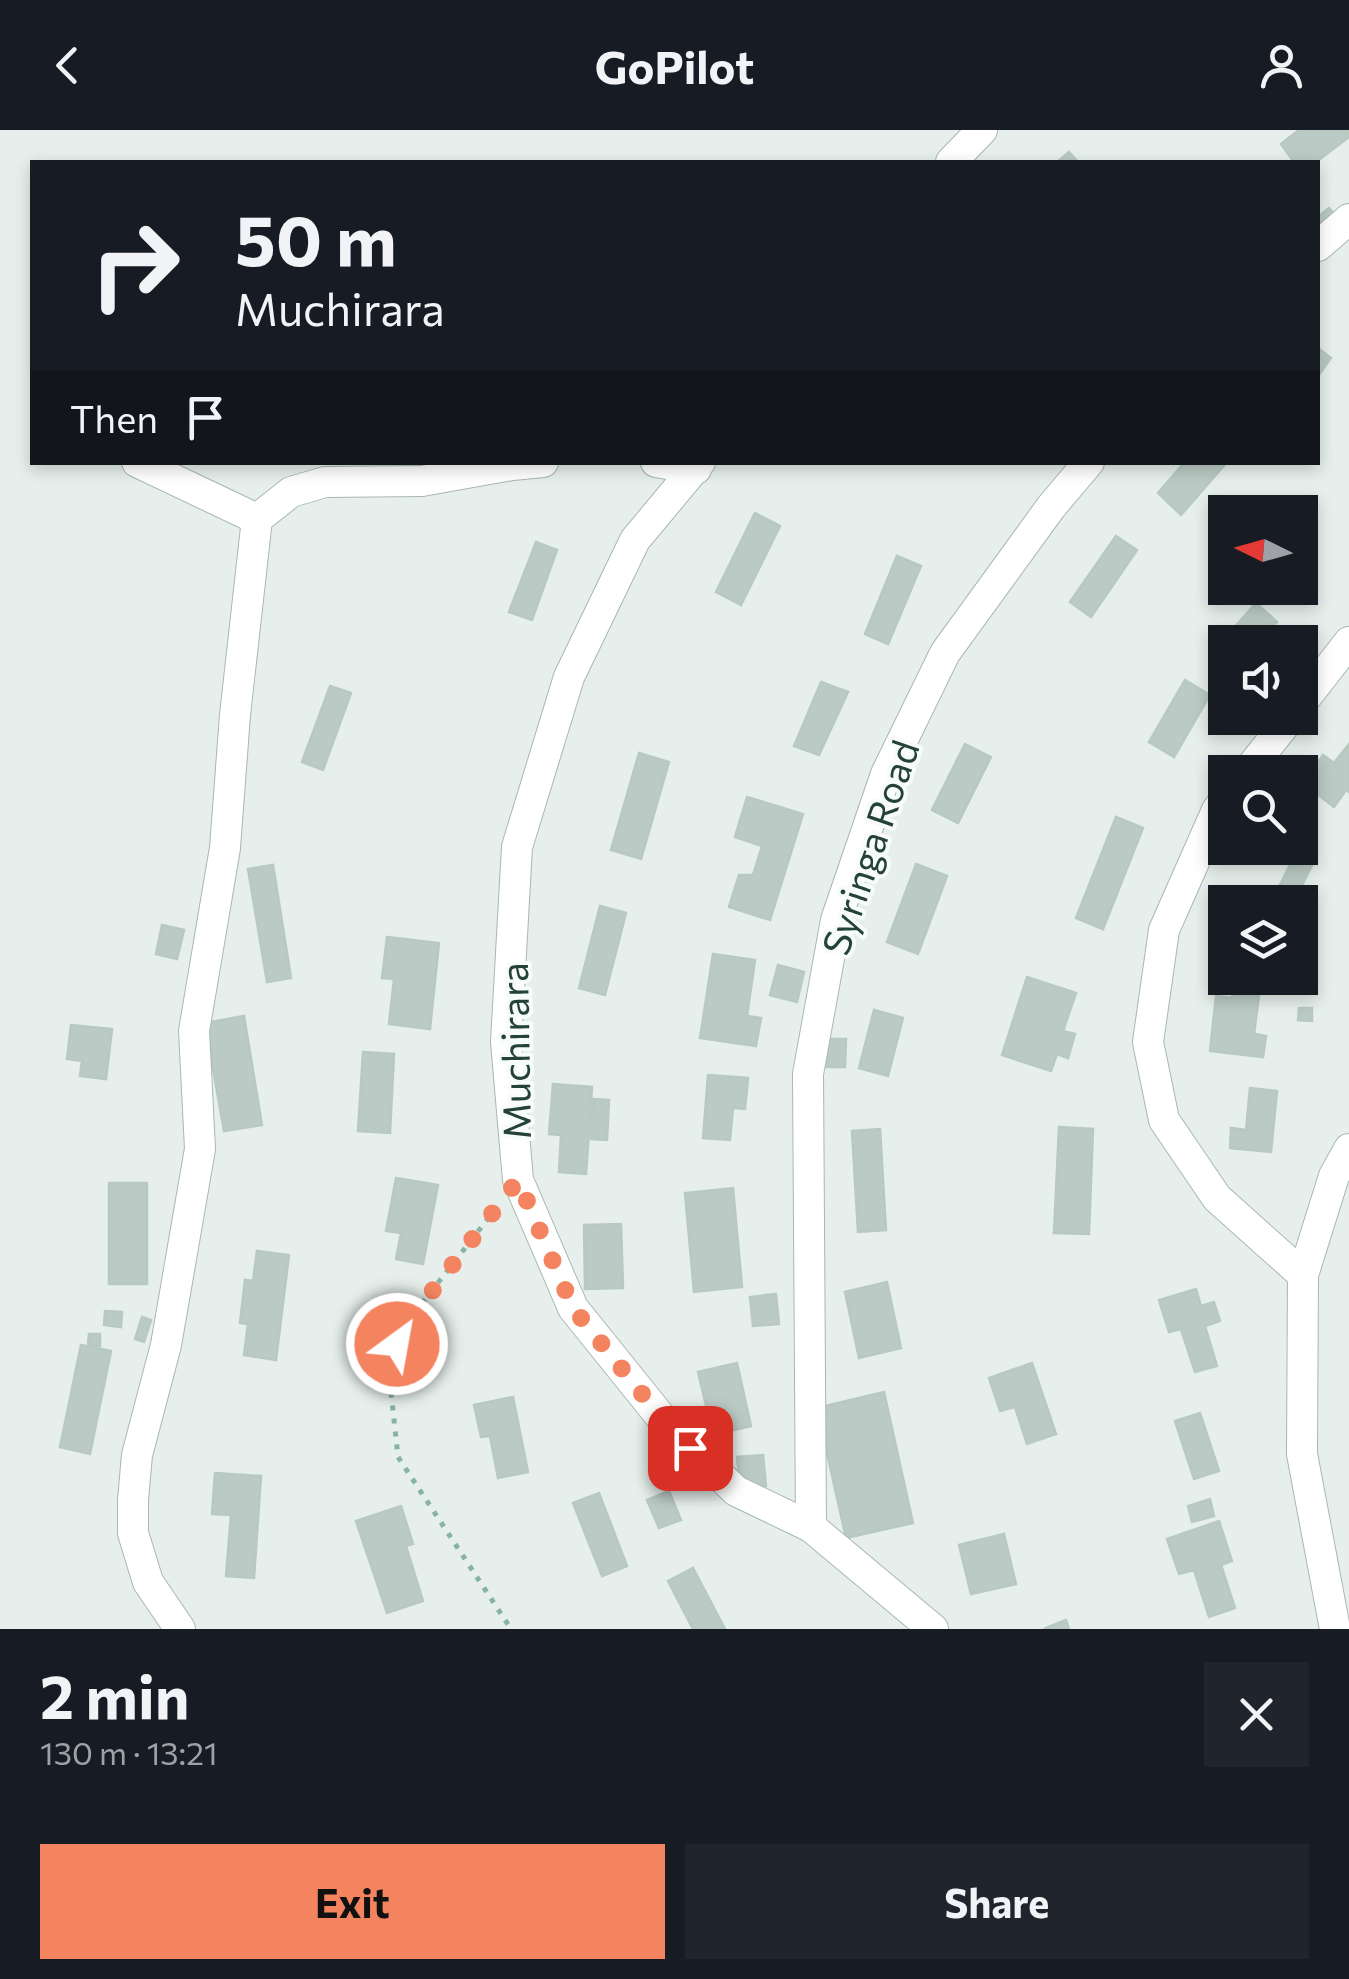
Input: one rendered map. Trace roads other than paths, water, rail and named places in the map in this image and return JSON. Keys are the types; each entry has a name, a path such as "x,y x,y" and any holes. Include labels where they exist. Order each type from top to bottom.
{"street":[{"path":"953,160 982,130"},
{"path":"1320,244 1349,219"},
{"path":"144,465 258,519"},
{"path":"180,1629 148,1582 134,1533 133,1500 137,1455 166,1345 200,1149 194,1031 226,848 235,715 258,519 291,492 325,482 422,480 512,465"},
{"name":"Syringa Road","path":"811,1527 808,1074 836,920 886,774 945,652 1086,465"},
{"name":"Muchirara","path":"698,466 635,540 569,677 517,847 506,1042 518,1180 573,1308 668,1426 736,1491 811,1527 933,1629"},
{"path":"1318,681 1349,642"},
{"path":"1260,755 1276,735"},
{"path":"1208,830 1164,930 1148,1042 1164,1120 1217,1198 1303,1275"},
{"path":"1336,1629 1302,1454 1303,1275 1334,1176 1349,1149"}]}
